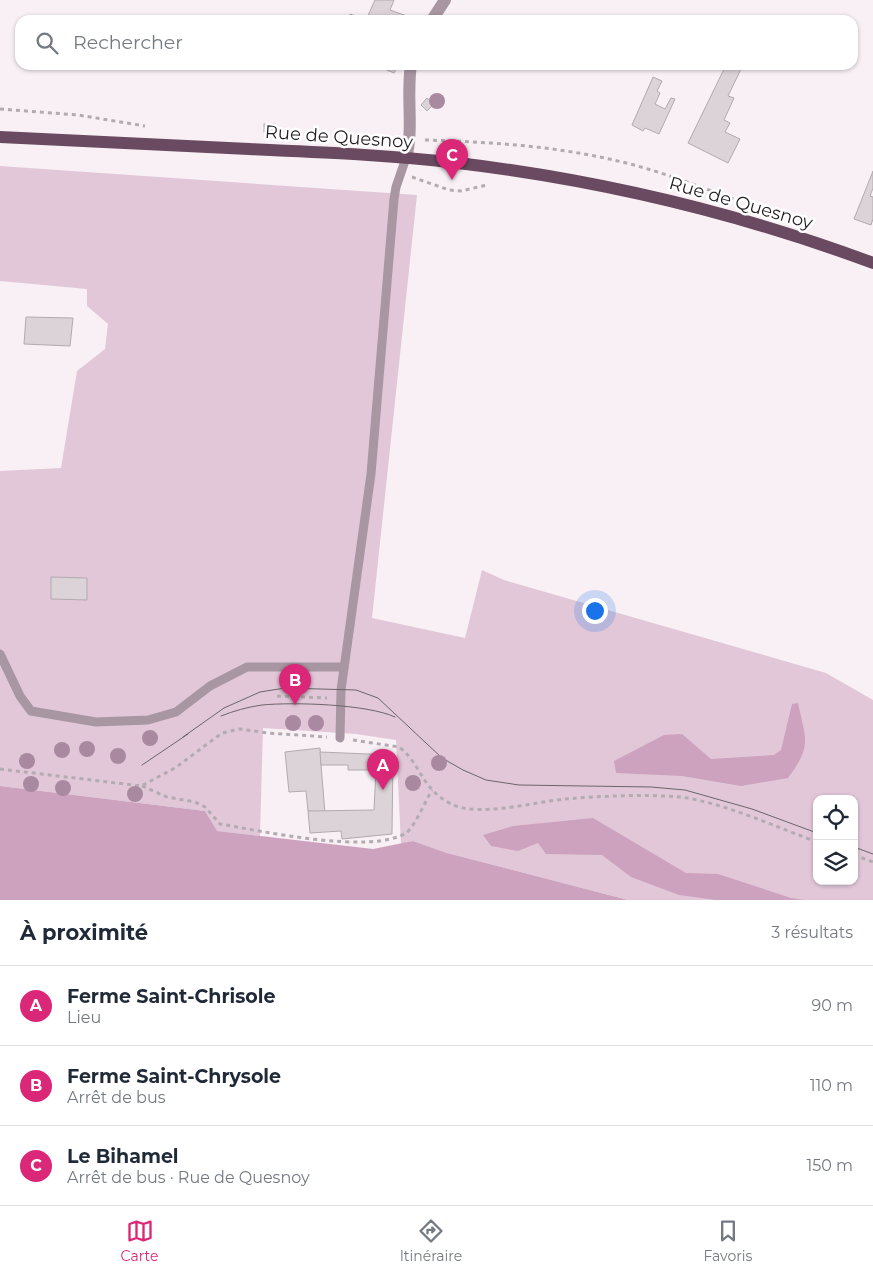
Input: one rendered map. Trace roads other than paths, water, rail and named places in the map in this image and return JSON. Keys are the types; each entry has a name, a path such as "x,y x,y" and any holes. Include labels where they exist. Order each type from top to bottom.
{"main road":[{"name":"Rue de Quesnoy","path":"0,137 406,158 484,166 567,179 644,195 763,225 873,263"}],"street":[{"path":"435,15 445,0"},
{"path":"406,158 410,140 408,99 411,70"}],"lane":[{"path":"340,738 340,707 344,667 371,474 394,199 406,158"},
{"path":"0,654 20,696 31,711 96,722 148,720 176,712 210,686 247,667 344,667"}],"tram line":[{"path":"183,737 224,708 260,692 285,688 356,690 378,698 442,758 486,780 519,785 651,787 685,790 752,809 813,832"},
{"path":"221,716 256,706 292,704 330,705 367,709 395,717"},
{"path":"142,765 188,734"},
{"path":"858,848 873,854"}],"place":[{"name":"Le Bihamel","path":"452,180"},
{"name":"Ferme Saint-Chrysole","path":"295,705"},
{"name":"Ferme Saint-Chrisole","path":"383,790"}]}
